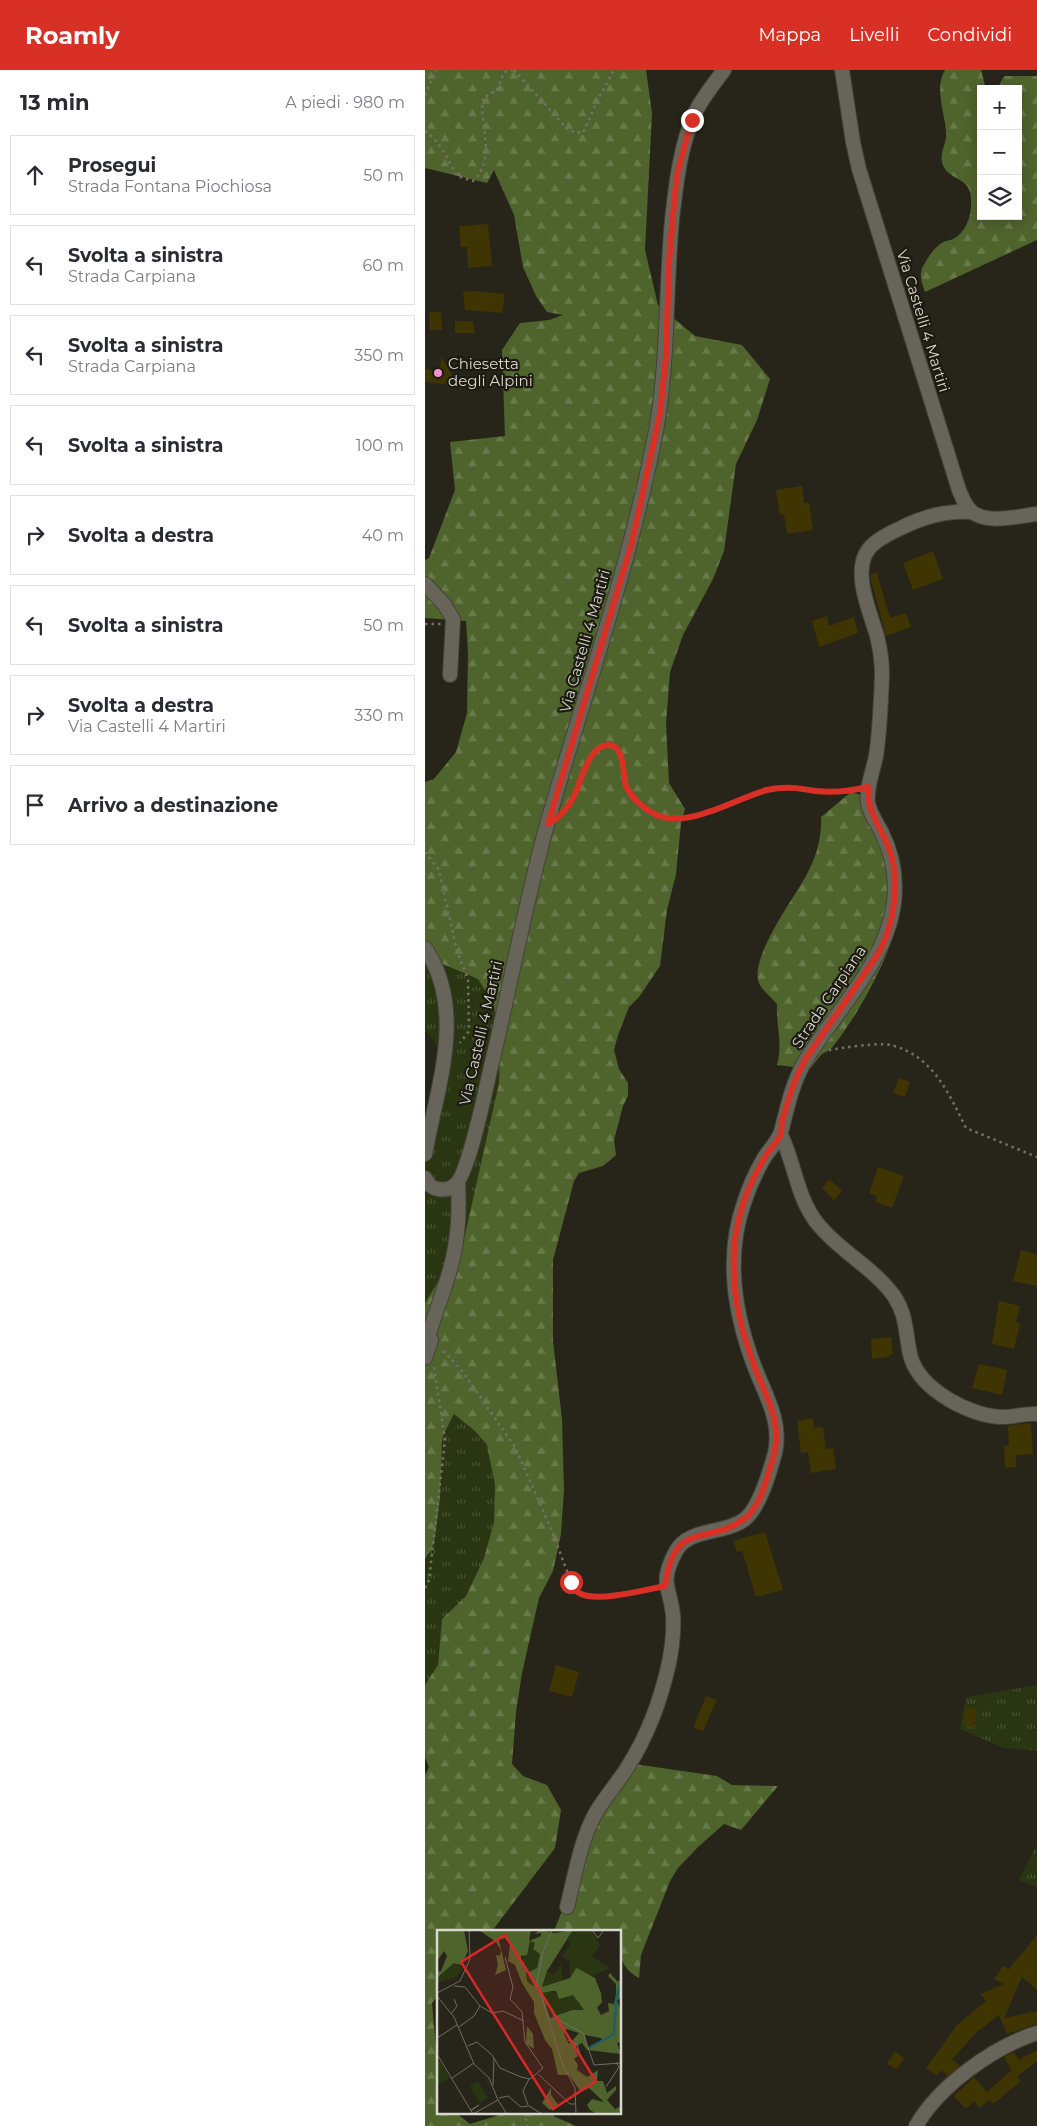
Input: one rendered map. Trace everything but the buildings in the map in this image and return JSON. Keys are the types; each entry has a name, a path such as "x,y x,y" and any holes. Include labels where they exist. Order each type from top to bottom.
{"street":[{"name":"Via Castelli 4 Martiri","path":"458,1183 469,1152 487,1081 509,990 520,930 548,824 632,542 642,498 660,413 663,386 669,263 678,170 696,111 724,70"},
{"name":"Via Castelli 4 Martiri","path":"842,70 859,169 959,490 971,512"},
{"name":"Strada Carpiana","path":"665,1586 676,1551 684,1541 737,1524 749,1515 758,1502 773,1459 777,1442 772,1404 756,1370 739,1315 734,1276 734,1251 739,1218 749,1189 764,1158 781,1135 782,1123 800,1070 883,946 891,918 895,886 894,871 889,848 870,811 868,800 868,787 877,750 882,671 877,636 861,573 865,556 867,551 879,540 914,522 959,510 971,512"},
{"path":"971,512 995,518 1037,514"},
{"path":"425,584 436,594 453,618 450,675"},
{"name":"Via Castelli 4 Martiri","path":"425,948 441,977 447,1012 447,1035 425,1154"},
{"path":"781,1135 794,1168 801,1193 812,1216 833,1241 875,1275 896,1300 907,1326 913,1363 924,1378 953,1403 977,1413 1002,1417 1037,1414"},
{"path":"425,1178 431,1186 437,1189 450,1188 458,1183"},
{"path":"425,1358 456,1244 459,1212 458,1183"},
{"path":"567,1907 583,1843 595,1814 634,1756 653,1715 669,1665 674,1619 665,1586"},
{"path":"916,2126 935,2102 968,2069 1009,2044 1037,2033"}],"path":[{"path":"425,95 436,70"},
{"path":"425,131 432,135 457,176 473,181 480,175 487,152 481,112 483,98 497,90 504,72 513,70 569,131 583,133 596,103 614,70"},
{"path":"565,809 572,800 592,755 599,748 607,745 615,747 620,755 626,787 633,797 651,813 661,817 684,818 728,805 765,791 786,786 832,792 851,791 868,787"},
{"path":"425,852 439,870 448,910"},
{"path":"808,1056 823,1050 889,1044 919,1058 945,1084 966,1128 1037,1157"},
{"path":"431,1335 459,1368 515,1447 576,1590 592,1597 629,1593 665,1586"},
{"path":"425,1588 429,1580 436,1533 445,1440 437,1395 431,1335"}],"green space":[{"path":"425,70 646,70 652,113 645,250 658,305 695,336 742,345 770,379 757,420 736,464 724,551 713,579 683,635 670,672 666,723 669,783 685,809 681,823 676,874 667,910 660,966 639,997 629,1007 614,1050 619,1069 628,1083 628,1096 623,1106 614,1140 616,1155 603,1166 579,1173 574,1181 553,1260 553,1341 562,1419 564,1490 561,1534 553,1571 539,1598 522,1673 516,1712 512,1764 523,1776 547,1785 561,1810 555,1848 493,1930 437,1930 437,1997 432,2003 437,2060 437,2114 458,2114 470,2124 502,2114 553,2114 553,2116 576,2126 425,2126 425,1775 429,1767 425,1758 425,1685 438,1665 442,1619 466,1596 484,1558 494,1522 495,1485 487,1445 475,1431 454,1414 442,1438 440,1498 437,1523 434,1544 425,1559 425,1303 464,1239 499,1083 500,1030 492,1002 478,979 438,962 425,960 425,782 434,779 456,752 467,713 468,653 466,621 425,618 425,560 429,558 455,490 450,442 505,436 502,350 520,323 549,320 563,315 547,312 536,296 523,267 514,215 494,170 487,183 425,168"},
{"path":"945,70 981,70 985,85 977,85 977,220 1022,220 1022,85 999,85 1004,76 1037,76 1037,240 925,292 921,278 923,266 937,247 962,232 968,222 971,205 968,187 951,175 942,163 946,129 940,94"},
{"path":"851,792 870,798 890,842 900,868 902,889 900,912 893,936 872,985 833,1047 822,1054 810,1069 777,1065 779,1042 777,1004 763,990 758,980 761,956 775,927 813,862 818,848 821,817"},
{"path":"425,960 438,962 478,979 492,1002 500,1030 499,1083 464,1239 425,1303 425,1160 445,1056 425,1030"},
{"path":"455,1413 487,1445 495,1485 494,1522 484,1558 466,1596 442,1619 438,1665 425,1685 425,1559 434,1544 437,1523 440,1498 442,1438"},
{"path":"1037,1685 1037,1751 1004,1748 960,1729 966,1697"},
{"path":"634,1764 717,1776 732,1785 778,1786 741,1830 724,1824 678,1868 670,1881 641,1955 639,1978 627,1969 624,1964 621,1955 621,1930 554,1930 599,1817"},
{"path":"1037,1845 1037,1887 1019,1880"}],"place":[{"name":"Chiesetta degli Alpini","path":"438,373"}],"route":[{"path":"571,1582 580,1594 592,1597 629,1593 665,1586 671,1562 679,1545 690,1538 737,1524 749,1515 758,1502 777,1442 772,1404 756,1370 739,1315 734,1276 734,1251 739,1218 749,1189 764,1158 781,1135 782,1123 800,1070 883,946 894,902 895,886 892,858 889,848 870,811 868,787 851,791 832,792 786,786 765,791 728,805 684,818 661,817 651,813 633,797 626,787 620,755 615,747 607,745 599,748 592,755 572,800 559,816 548,824 632,542 660,413 666,357 667,294 675,192 678,170 692,120"}]}
